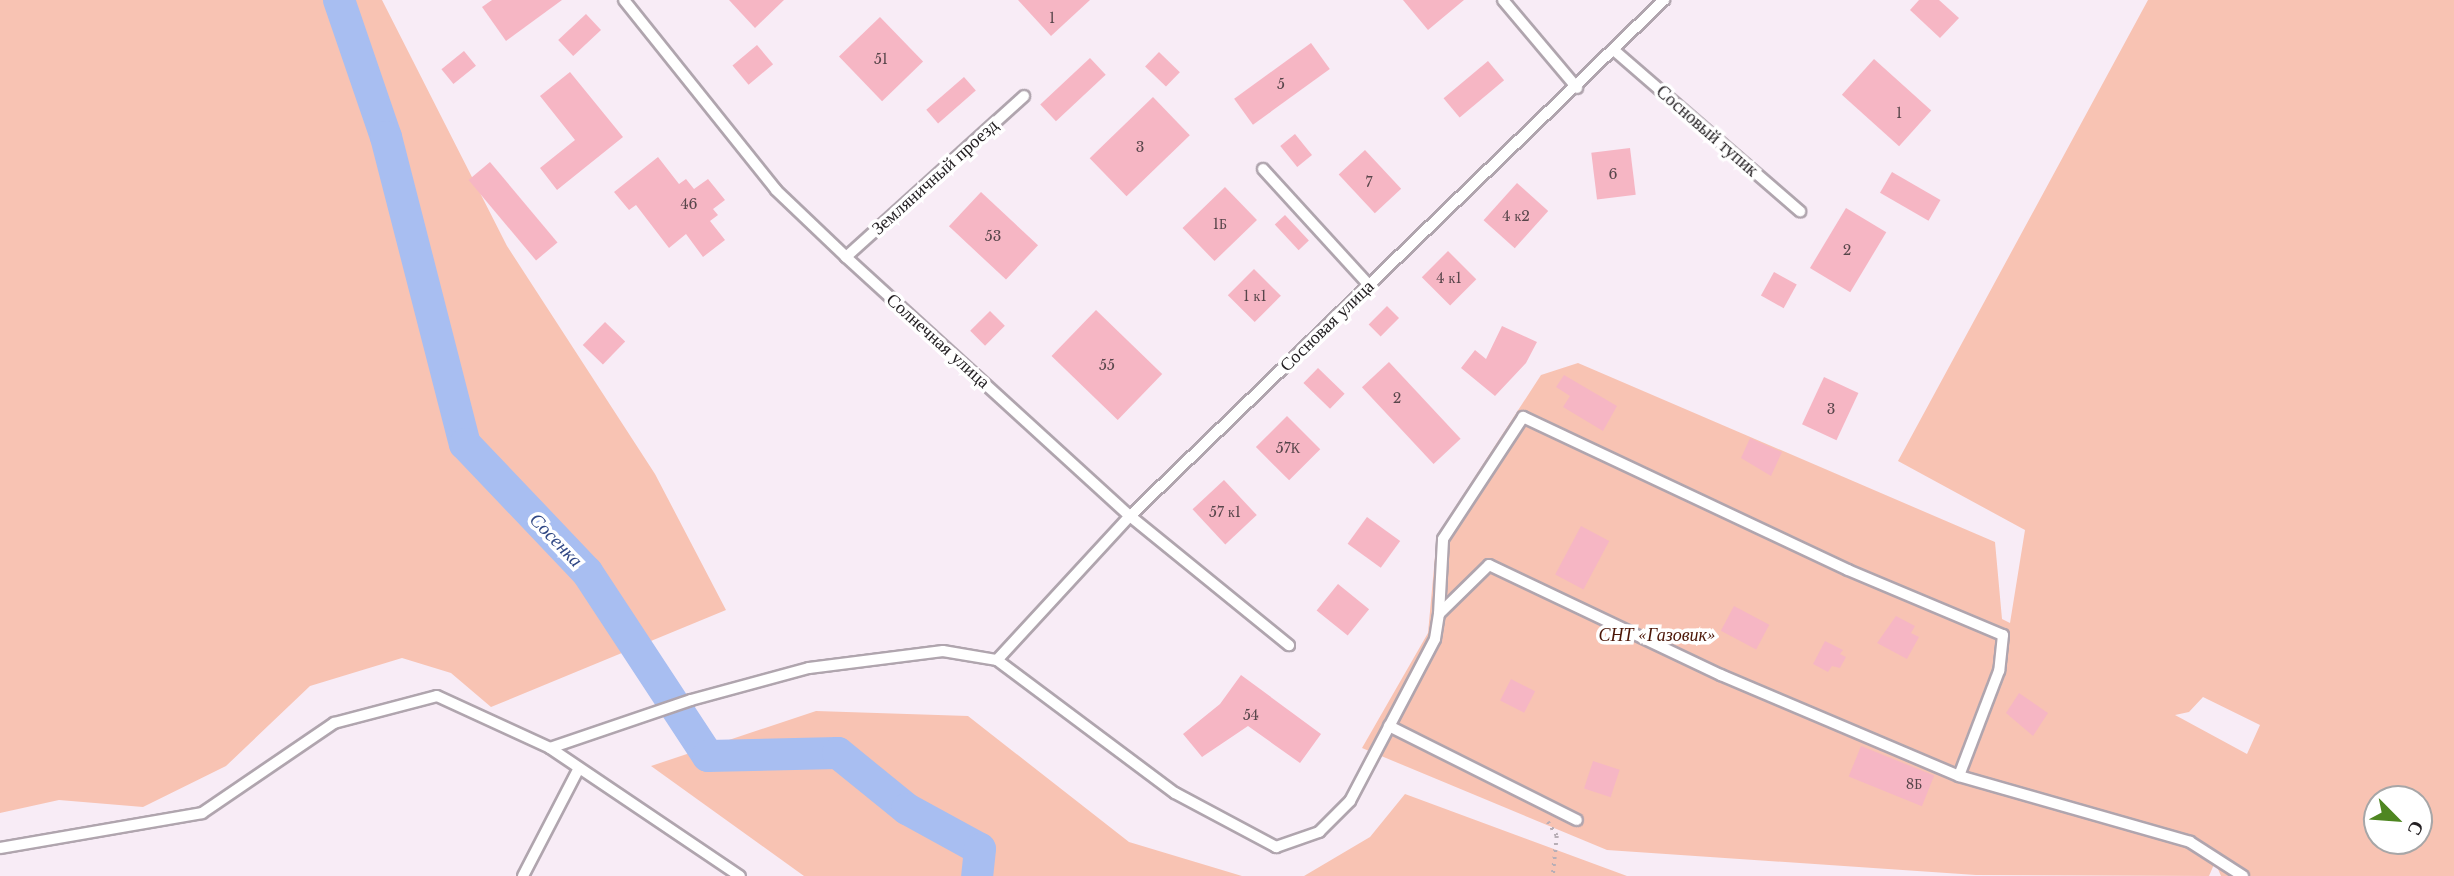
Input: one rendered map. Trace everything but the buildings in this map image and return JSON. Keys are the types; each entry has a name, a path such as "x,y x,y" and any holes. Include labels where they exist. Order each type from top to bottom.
{"lane":[{"name":"Солнечная улица","path":"624,0 776,190 1130,516 1289,645"},
{"path":"1503,0 1577,88"},
{"name":"Сосновая улица","path":"997,660 1130,516 1577,88 1664,0"},
{"name":"Сосновый тупик","path":"1615,51 1800,211"},
{"name":"Земляничный проезд","path":"846,257 1024,96"},
{"path":"1264,169 1369,285"},
{"path":"550,748 691,700 809,668 943,651 997,660 1175,793 1276,847 1319,832 1350,801 1435,639 1443,539 1523,417 1848,570 2003,635 2000,670 1959,776"},
{"path":"1439,614 1489,565 1721,676 1959,776 2190,842 2243,876"},
{"path":"0,848 202,813 334,723 437,696 550,748 578,770 683,834 740,876"},
{"path":"1389,726 1577,820"},
{"path":"523,876 578,770"}],"path":[{"path":"1533,798 1557,836 1553,876"}],"green space":[{"path":"0,0 382,0 507,246 655,474 726,610 491,707 451,673 402,658 310,686 226,766 143,807 59,800 0,813"},
{"name":"СНТ «Газовик»","path":"2148,0 2454,0 2454,876 2221,876 2215,862 2209,876 1976,875 1607,850 1362,748 1428,633 1437,535 1541,375 1578,363 1995,542 2002,619 2010,623 2025,530 1898,461","holes":["2203,697 2260,725 2247,754 2175,715 2189,712"]},
{"path":"816,711 968,716 1129,842 1242,876 804,876 651,766"},
{"path":"1405,794 1627,876 1304,876 1370,837"}],"waterway":[{"name":"Сосенка","path":"339,0 386,137 465,444 587,572 708,756 838,753 907,809 980,849 977,876"}]}
